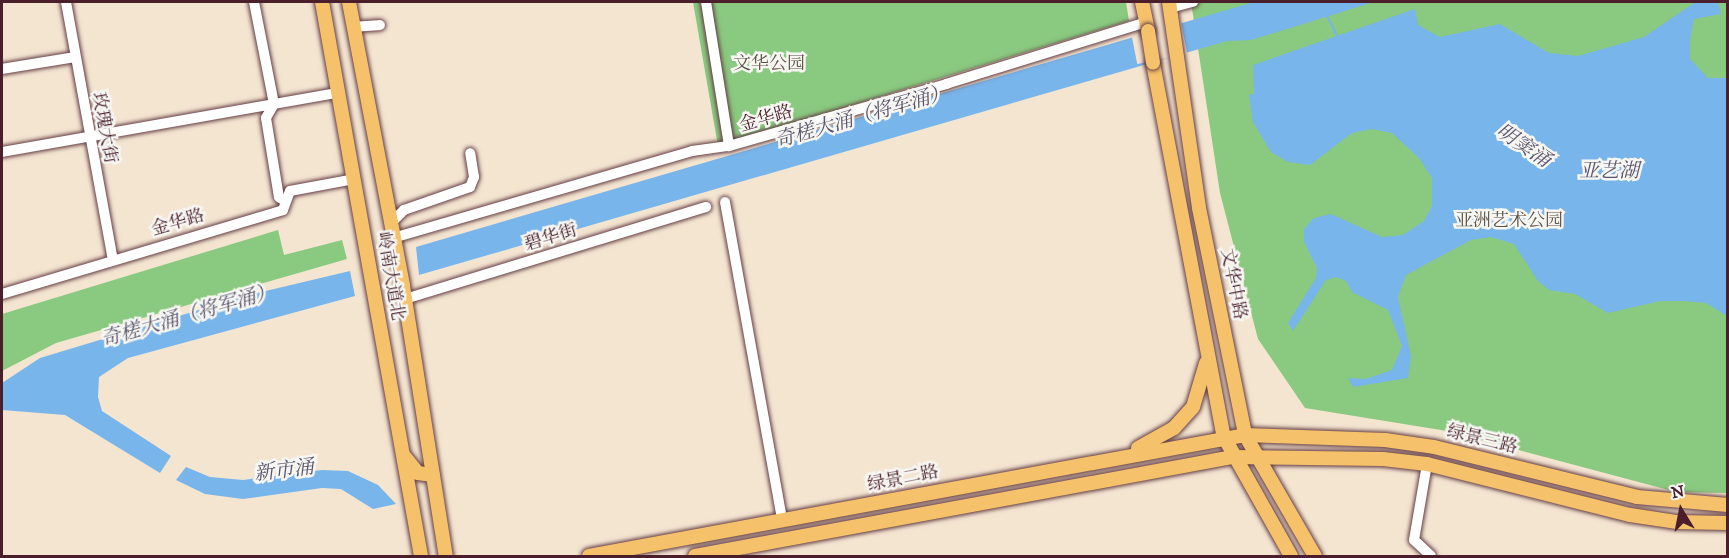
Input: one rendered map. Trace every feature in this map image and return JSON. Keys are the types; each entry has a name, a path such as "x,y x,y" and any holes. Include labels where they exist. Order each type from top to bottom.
{"main road":[{"name":"岭南大道北","path":"322,2 421,556"},
{"name":"岭南大道北","path":"349,2 405,299 447,556"},
{"name":"文华中路","path":"1142,2 1224,436 1233,457 1291,556"},
{"name":"文华中路","path":"1169,5 1200,208 1245,435 1316,556"},
{"path":"1112,458 1147,444 1174,428 1193,406 1203,382 1208,352"},
{"name":"绿景三路","path":"1224,436 1385,440 1434,447 1637,497 1728,505"},
{"name":"绿景二路","path":"589,556 1224,436"},
{"path":"403,454 418,473 433,475"},
{"name":"绿景三路","path":"1233,457 1383,459 1427,464 1630,515 1677,522 1728,523"},
{"path":"695,556 1233,457"}],"street":[{"name":"玫瑰大街","path":"66,2 113,260"},
{"path":"254,2 274,104 266,118 279,197 285,201"},
{"path":"706,2 729,146"},
{"path":"1169,5 1193,2"},
{"path":"353,27 380,25"},
{"name":"金华路","path":"392,231 573,186 692,151 729,146 1147,27"},
{"path":"2,69 75,57"},
{"path":"2,152 339,93"},
{"path":"392,231 404,210 470,187 474,177 470,153"},
{"name":"金华路","path":"2,294 283,210 290,191 354,179"},
{"path":"725,202 782,519"},
{"name":"碧华街","path":"405,299 706,207"},
{"path":"1427,464 1414,540 1431,556"}],"green space":[{"name":"文华公园","path":"693,2 1126,2 1129,21 718,146"},
{"name":"亚洲艺术公园","path":"1191,2 1727,2 1727,493 1676,492 1447,431 1305,408 1258,339 1220,193"},
{"path":"278,230 284,255 342,240 347,259 56,343 2,371 2,314"}],"water":[{"name":"奇槎大涌（将军涌）","path":"1254,2 1374,2 1251,40 1227,41 419,275 416,247"},
{"name":"亚艺湖","path":"1718,2 1721,14 1694,19 1690,40 1690,59 1708,78 1727,78 1727,316 1706,303 1685,301 1660,301 1608,313 1575,294 1549,290 1538,281 1514,244 1491,237 1471,240 1406,275 1398,297 1411,356 1408,378 1353,387 1348,378 1366,379 1392,370 1402,346 1388,310 1352,292 1346,281 1336,277 1326,280 1293,331 1288,323 1316,278 1317,268 1304,242 1304,229 1314,218 1331,214 1382,237 1403,235 1424,221 1432,206 1432,178 1419,158 1392,133 1372,129 1352,133 1310,165 1288,162 1271,152 1253,122 1249,95 1254,94 1253,65 1415,9 1418,25 1440,37 1500,24 1549,53 1578,56 1644,37 1694,3"},
{"name":"奇槎大涌（将军涌）","path":"350,271 355,296 128,358 99,377 98,397 102,411 171,456 160,473 65,415 2,410 2,383 40,358 245,296"},
{"path":"186,467 210,477 243,480 322,470 348,471 378,485 396,504 373,509 341,489 322,488 243,499 205,494 176,480"}],"pier":[{"path":"1181,22 1187,54 1137,64 1131,32"}],"waterway":[{"name":"明窦涌","path":"1326,14 1337,36"}],"water label":[{"name":"新市涌","path":"284,471"}]}
